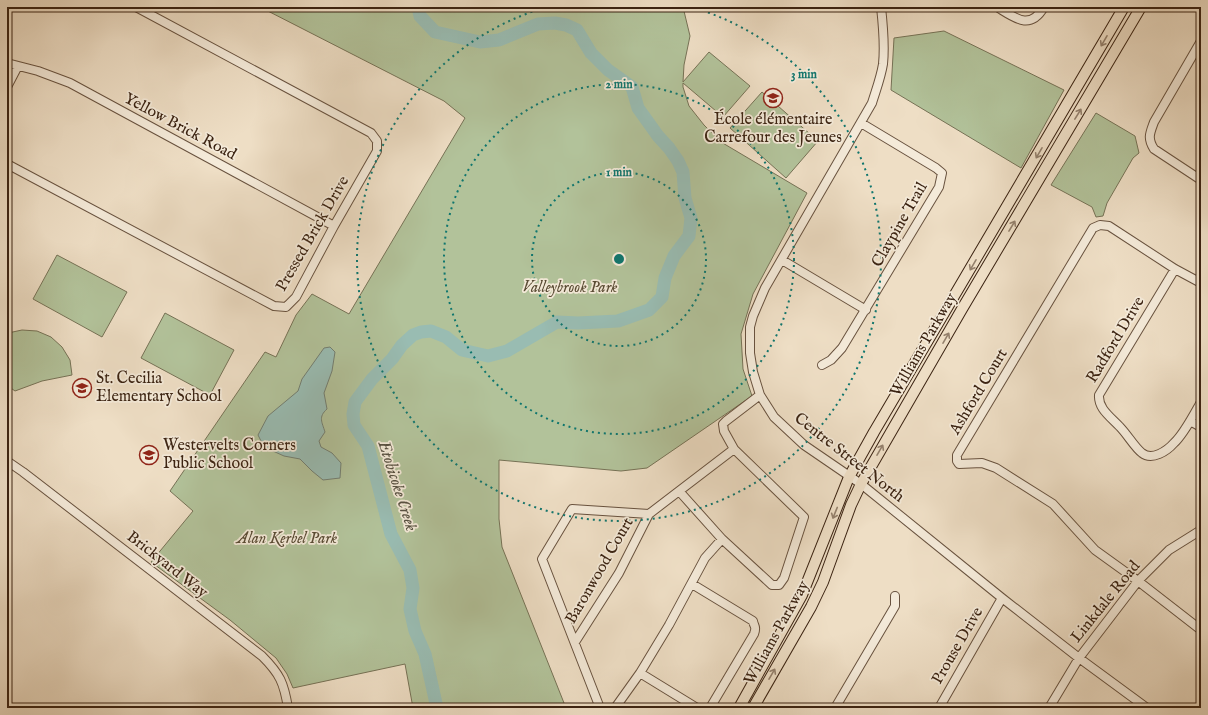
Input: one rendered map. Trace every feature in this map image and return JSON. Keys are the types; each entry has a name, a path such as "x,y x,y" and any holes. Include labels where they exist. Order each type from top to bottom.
{"main road":[{"name":"Williams Parkway","path":"738,708 802,595 850,477 874,432 1124,7"},
{"name":"Williams Parkway","path":"753,708 812,606 823,582 851,505 861,484 958,316 1141,7"}],"street":[{"name":"Pressed Brick Drive","path":"7,164 274,306 286,306 296,297 334,226 377,151 377,141 371,134 136,7"},
{"name":"Centre Street North","path":"881,7 884,37 883,64 872,103 765,288 752,316 750,327 750,357 760,395 774,417 804,445 861,484 1002,598 1146,708"},
{"path":"997,7 1019,20 1028,21 1031,21 1041,13 1044,7"},
{"path":"1201,41 1154,122 1150,134 1150,143 1154,149 1201,180"},
{"name":"Yellow Brick Road","path":"7,63 38,71 70,83 334,226"},
{"path":"7,87 18,66"},
{"name":"Claypine Trail","path":"822,364 831,360 842,348 866,310 939,187 942,173 861,123"},
{"name":"Ashford Court","path":"1138,581 1095,550 1053,504 996,468 982,463 959,464 957,461 957,455 1093,228 1100,225 1109,226 1175,268"},
{"path":"782,260 866,310"},
{"path":"1175,268 1201,283"},
{"name":"Radford Drive","path":"1175,268 1099,395 1099,401 1102,408 1124,431 1141,453 1148,457 1159,454 1174,443 1190,421 1201,402"},
{"path":"679,491 722,539 772,585 779,585 784,578 804,518 734,449 724,431 723,424 726,420 760,395"},
{"path":"1190,421 1201,427"},
{"name":"Baronwood Court","path":"575,642 619,572 649,514 734,449"},
{"name":"Brickyard Way","path":"7,461 24,472 262,656 274,667 282,679 288,708"},
{"name":"Baronwood Court","path":"600,708 542,559 572,509 649,514"},
{"name":"Linkdale Road","path":"1049,708 1079,658 1138,581 1169,550 1201,530"},
{"path":"616,708 640,673 692,584 705,558 722,539"},
{"path":"1138,581 1201,630"},
{"path":"692,584 753,621 756,630 710,708"},
{"path":"835,708 894,606 896,596"},
{"name":"Prouse Drive","path":"939,708 1002,598"},
{"path":"640,673 697,708"}],"green space":[{"name":"Valleybrook Park","path":"260,7 683,7 690,36 684,65 683,82 709,52 750,86 723,117 683,83 689,106 704,125 721,142 807,193 753,294 741,334 743,369 752,396 647,468 621,471 499,460 499,519 502,547 566,708 413,708 405,664 293,688 287,674 276,658 230,620 151,562 193,511 170,491 265,352 276,357 296,315 312,294 349,314 465,118 444,101"},
{"path":"944,31 1064,90 1021,168 891,90 894,38"},
{"path":"762,92 818,141 786,178 730,128"},
{"path":"1096,113 1135,136 1139,153 1133,158 1107,203 1103,216 1096,217 1092,207 1051,185"},
{"path":"57,255 127,292 102,337 33,299"},
{"path":"165,313 234,350 210,395 141,358"},
{"path":"22,330 37,331 51,337 62,347 70,360 72,375 42,381 15,391 8,386 8,333"}],"water":[{"path":"330,347 335,352 332,371 324,393 327,409 322,415 322,422 325,432 319,441 321,447 332,453 341,463 340,478 323,480 300,459 284,456 264,447 258,435 268,416 298,391 302,379 324,348"}],"waterway":[{"name":"Etobicoke Creek","path":"418,7 420,16 435,32 480,42 499,40 538,24 555,23 566,25 577,30 591,53 608,70 632,87 638,108 678,161 683,172 685,198 691,218 689,236 674,256 665,278 662,297 649,310 618,321 578,323 557,322 507,351 488,356 462,350 446,337 431,331 421,332 413,335 402,345 392,359 372,379 355,402 353,414 354,425 368,446 391,534 410,570 413,588 410,609 415,631 425,654 437,708"}],"place":[{"name":"École élémentaire Carrefour des Jeunes","path":"773,98"},
{"name":"St. Cecilia Elementary School","path":"82,388"},
{"name":"Westervelts Corners Public School","path":"149,455"}],"park label":[{"name":"Alan Kerbel Park","path":"287,539"}]}
